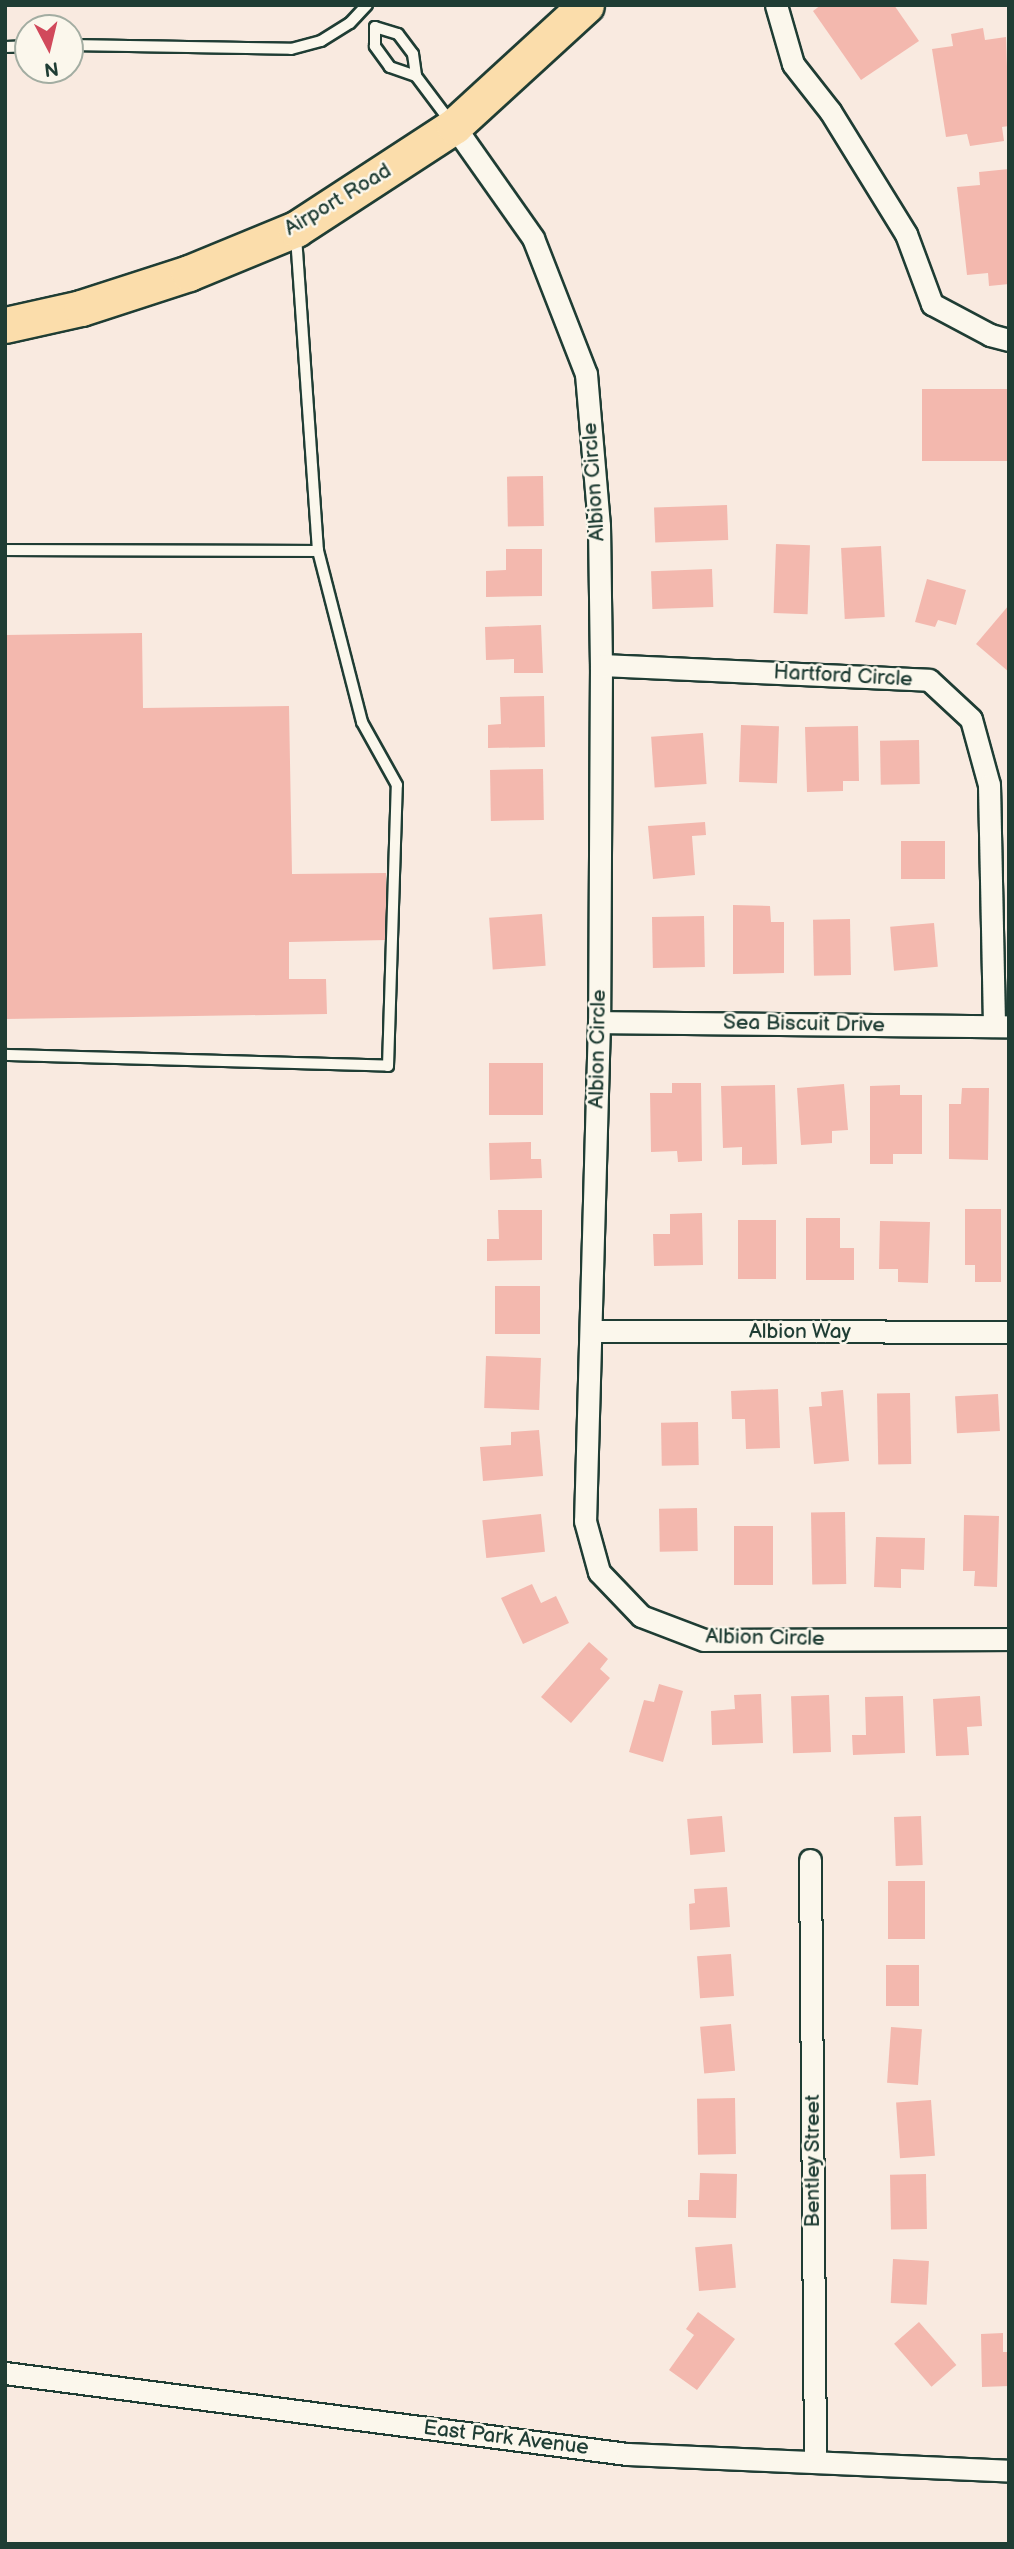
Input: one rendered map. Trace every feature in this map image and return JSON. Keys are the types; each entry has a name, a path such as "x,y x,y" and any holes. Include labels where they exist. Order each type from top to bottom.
{"highway":[{"name":"Airport Road","path":"5,324 81,308 189,273 296,229 454,126 586,5"}],"street":[{"path":"776,5 793,64 830,111 906,234 932,304 990,335 1009,340"},
{"name":"Albion Circle","path":"454,126 533,238 586,374 599,524 601,665 599,1023 585,1521 599,1572 641,1616 704,1640 1009,1639"},
{"name":"Hartford Circle","path":"601,665 929,680 971,719 989,785 1002,1026"},
{"name":"Sea Biscuit Drive","path":"599,1023 1002,1026"},
{"name":"Albion Way","path":"591,1331 1009,1332"},
{"name":"Bentley Street","path":"810,1860 815,2462"},
{"name":"East Park Avenue","path":"5,2373 627,2454 1009,2471"}],"lane":[{"path":"84,45 291,49 321,41 364,8 375,27 375,47 390,67 416,76"},
{"path":"375,27 398,34 413,54 416,76 454,126"},
{"path":"5,1055 388,1066 397,785 362,722 318,551 296,229"},
{"path":"5,550 318,551"}],"building":[{"path":"821,5 894,5 919,41 861,80 813,11"},
{"path":"983,28 985,40 1006,37 1009,126 1002,127 1004,141 970,146 967,134 946,137 932,49 953,46 951,34"},
{"path":"1009,169 1009,284 989,286 988,273 967,275 957,187 980,185 979,172"},
{"path":"922,389 1009,389 1009,461 922,461"},
{"path":"543,476 544,526 508,527 507,477"},
{"path":"727,505 728,540 655,543 654,508"},
{"path":"776,544 810,545 808,614 774,613"},
{"path":"881,546 885,617 845,619 841,548"},
{"path":"506,549 542,549 542,596 486,597 486,571 506,570"},
{"path":"712,569 713,607 652,609 651,571"},
{"path":"927,579 966,590 956,625 938,620 935,627 915,622"},
{"path":"1009,605 1009,672 976,644"},
{"path":"541,625 543,673 514,673 514,659 486,660 485,627"},
{"path":"142,633 143,708 289,706 292,874 386,873 387,940 289,942 289,979 326,979 327,1014 5,1019 5,635"},
{"path":"544,696 545,747 488,748 488,725 501,724 500,697"},
{"path":"741,725 779,726 777,783 739,782"},
{"path":"858,726 859,781 843,781 843,791 807,792 805,727"},
{"path":"703,733 707,784 655,788 651,737"},
{"path":"919,740 920,784 881,785 880,741"},
{"path":"543,769 544,820 491,821 490,770"},
{"path":"705,822 706,835 692,836 695,875 653,879 648,826"},
{"path":"901,841 945,841 945,879 901,879"},
{"path":"733,905 770,906 771,922 784,922 784,973 733,974"},
{"path":"542,914 546,966 493,970 489,918"},
{"path":"704,916 705,967 653,968 652,917"},
{"path":"850,919 851,975 814,976 813,920"},
{"path":"934,923 938,967 894,971 890,927"},
{"path":"489,1063 543,1063 543,1115 489,1115"},
{"path":"672,1083 701,1083 702,1161 678,1162 677,1151 651,1152 650,1093 672,1093"},
{"path":"844,1084 848,1130 832,1131 832,1143 801,1145 797,1088"},
{"path":"775,1085 777,1164 742,1165 742,1147 723,1148 721,1086"},
{"path":"900,1085 900,1095 922,1095 922,1154 893,1154 893,1164 870,1164 870,1086"},
{"path":"962,1088 989,1088 988,1160 949,1159 949,1104 961,1104"},
{"path":"531,1142 531,1159 541,1159 542,1178 490,1180 489,1143"},
{"path":"965,1209 1001,1209 1001,1282 975,1282 975,1265 965,1265"},
{"path":"498,1210 542,1210 542,1260 487,1261 487,1239 499,1239"},
{"path":"702,1213 703,1265 654,1266 653,1234 670,1234 670,1214"},
{"path":"806,1218 840,1218 840,1248 854,1248 854,1280 806,1280"},
{"path":"738,1220 776,1220 776,1279 738,1279"},
{"path":"880,1221 930,1222 928,1283 898,1282 898,1269 879,1269"},
{"path":"495,1286 540,1286 540,1334 495,1334"},
{"path":"486,1356 541,1358 539,1410 484,1408"},
{"path":"778,1389 780,1448 746,1449 745,1419 732,1419 731,1391"},
{"path":"843,1390 849,1461 814,1464 809,1407 822,1406 821,1392"},
{"path":"910,1393 911,1464 878,1465 877,1394"},
{"path":"998,1394 1000,1431 957,1433 955,1396"},
{"path":"698,1422 699,1465 662,1466 661,1423"},
{"path":"539,1430 543,1476 483,1481 480,1447 511,1445 511,1432"},
{"path":"697,1508 698,1551 660,1552 659,1509"},
{"path":"845,1512 846,1584 812,1585 811,1513"},
{"path":"541,1514 545,1552 486,1558 482,1520"},
{"path":"964,1515 999,1516 997,1587 974,1586 975,1571 963,1571"},
{"path":"734,1526 773,1526 773,1585 734,1585"},
{"path":"876,1537 925,1538 924,1570 901,1569 901,1588 874,1587"},
{"path":"532,1584 541,1603 556,1596 569,1623 523,1644 501,1598"},
{"path":"589,1642 608,1659 600,1669 610,1678 571,1723 541,1697"},
{"path":"659,1684 683,1691 663,1762 629,1752 644,1700 654,1702"},
{"path":"761,1694 763,1743 712,1745 711,1711 735,1709 734,1695"},
{"path":"829,1695 831,1752 793,1753 791,1696"},
{"path":"903,1696 905,1753 853,1755 852,1735 866,1735 865,1697"},
{"path":"980,1696 982,1726 967,1727 969,1755 936,1756 933,1699"},
{"path":"722,1816 725,1852 690,1855 687,1819"},
{"path":"921,1816 923,1865 896,1866 894,1817"},
{"path":"888,1881 925,1881 925,1939 888,1939"},
{"path":"727,1887 730,1927 690,1930 689,1904 695,1903 694,1889"},
{"path":"731,1954 734,1996 700,1998 697,1956"},
{"path":"886,1965 919,1965 919,2006 886,2006"},
{"path":"731,2024 735,2071 704,2074 700,2027"},
{"path":"891,2027 922,2029 918,2085 887,2083"},
{"path":"735,2098 736,2154 698,2155 697,2099"},
{"path":"931,2100 935,2156 900,2158 896,2102"},
{"path":"700,2173 737,2174 736,2218 688,2217 688,2200 699,2200"},
{"path":"926,2174 927,2229 891,2230 890,2175"},
{"path":"732,2244 736,2288 699,2291 695,2247"},
{"path":"893,2259 929,2261 927,2305 891,2303"},
{"path":"698,2312 735,2339 697,2390 669,2370 694,2335 686,2329"},
{"path":"919,2322 956,2365 931,2387 894,2344"},
{"path":"1003,2333 1003,2352 1009,2352 1009,2386 982,2387 981,2334"}]}
